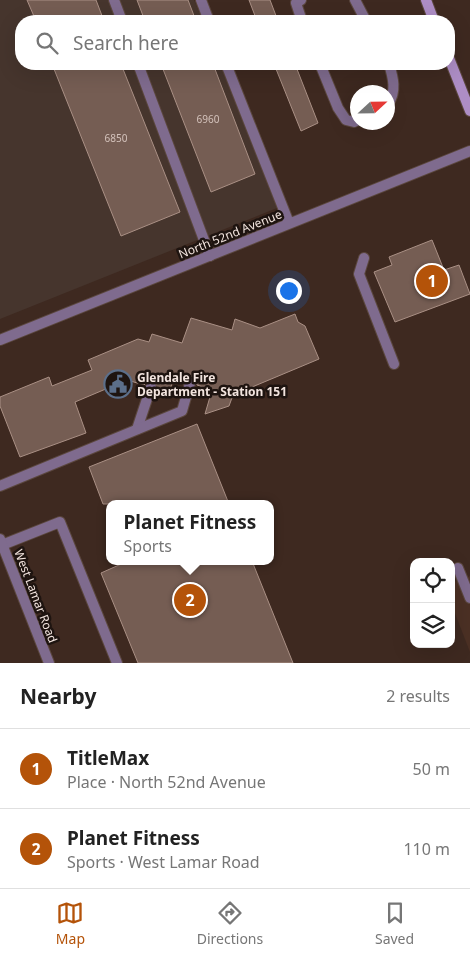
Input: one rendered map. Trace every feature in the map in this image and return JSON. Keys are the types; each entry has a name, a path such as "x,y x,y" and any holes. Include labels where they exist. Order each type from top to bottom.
{"main road":[{"path":"426,0 432,15"},
{"path":"454,70 470,111"}],"street":[{"path":"114,0 120,15"},
{"path":"201,0 207,15"},
{"path":"300,15 296,3 301,0"},
{"path":"355,0 363,15"},
{"path":"140,70 210,256"},
{"path":"228,70 290,224"},
{"path":"322,70 338,108 346,120 350,121"},
{"path":"391,70 394,85"},
{"name":"North 52nd Avenue","path":"0,340 470,152"},
{"path":"364,258 359,274 394,364"},
{"path":"0,486 182,411 190,382"},
{"path":"137,429 151,387"},
{"path":"1,542 60,522 116,663"},
{"name":"West Lamar Road","path":"1,542 49,663"},
{"path":"458,568 470,598"}],"shaded area":[{"path":"0,0 194,0 200,15 15,15 15,70 222,70 277,208 0,319"},
{"path":"470,576 470,652 455,613 455,582"}],"building":[{"path":"27,0 96,0 102,15 33,15"},
{"path":"137,0 188,0 194,15 143,15"},
{"path":"249,0 270,0 276,15 255,15"},
{"path":"54,70 123,70 180,212 121,236"},
{"path":"163,70 215,70 255,174 211,192"},
{"path":"276,70 297,70 318,123 301,131"},
{"path":"432,240 444,270 459,265 470,294 395,322 374,272 392,265 389,257"},
{"name":"Glendale Fire Department - Station 151","path":"295,314 298,322 305,326 319,359 233,395 229,406 205,414 212,390 197,385 195,379 191,376 184,381 174,377 169,393 157,389 156,383 153,380 144,385 127,380 75,402 86,433 20,457 0,406 0,397 49,377 52,386 92,370 88,360 138,339 149,342 152,334 182,343 191,318 232,330 235,319 260,328"},
{"path":"197,424 227,500 106,500 106,504 103,504 89,467"},
{"path":"119,565 254,565 293,663 138,663 101,573"}],"place":[{"name":"TitleMax","path":"432,281"},
{"name":"Glendale Fire Department - Station 151","path":"118,384"},
{"name":"Planet Fitness","path":"190,600"}]}
